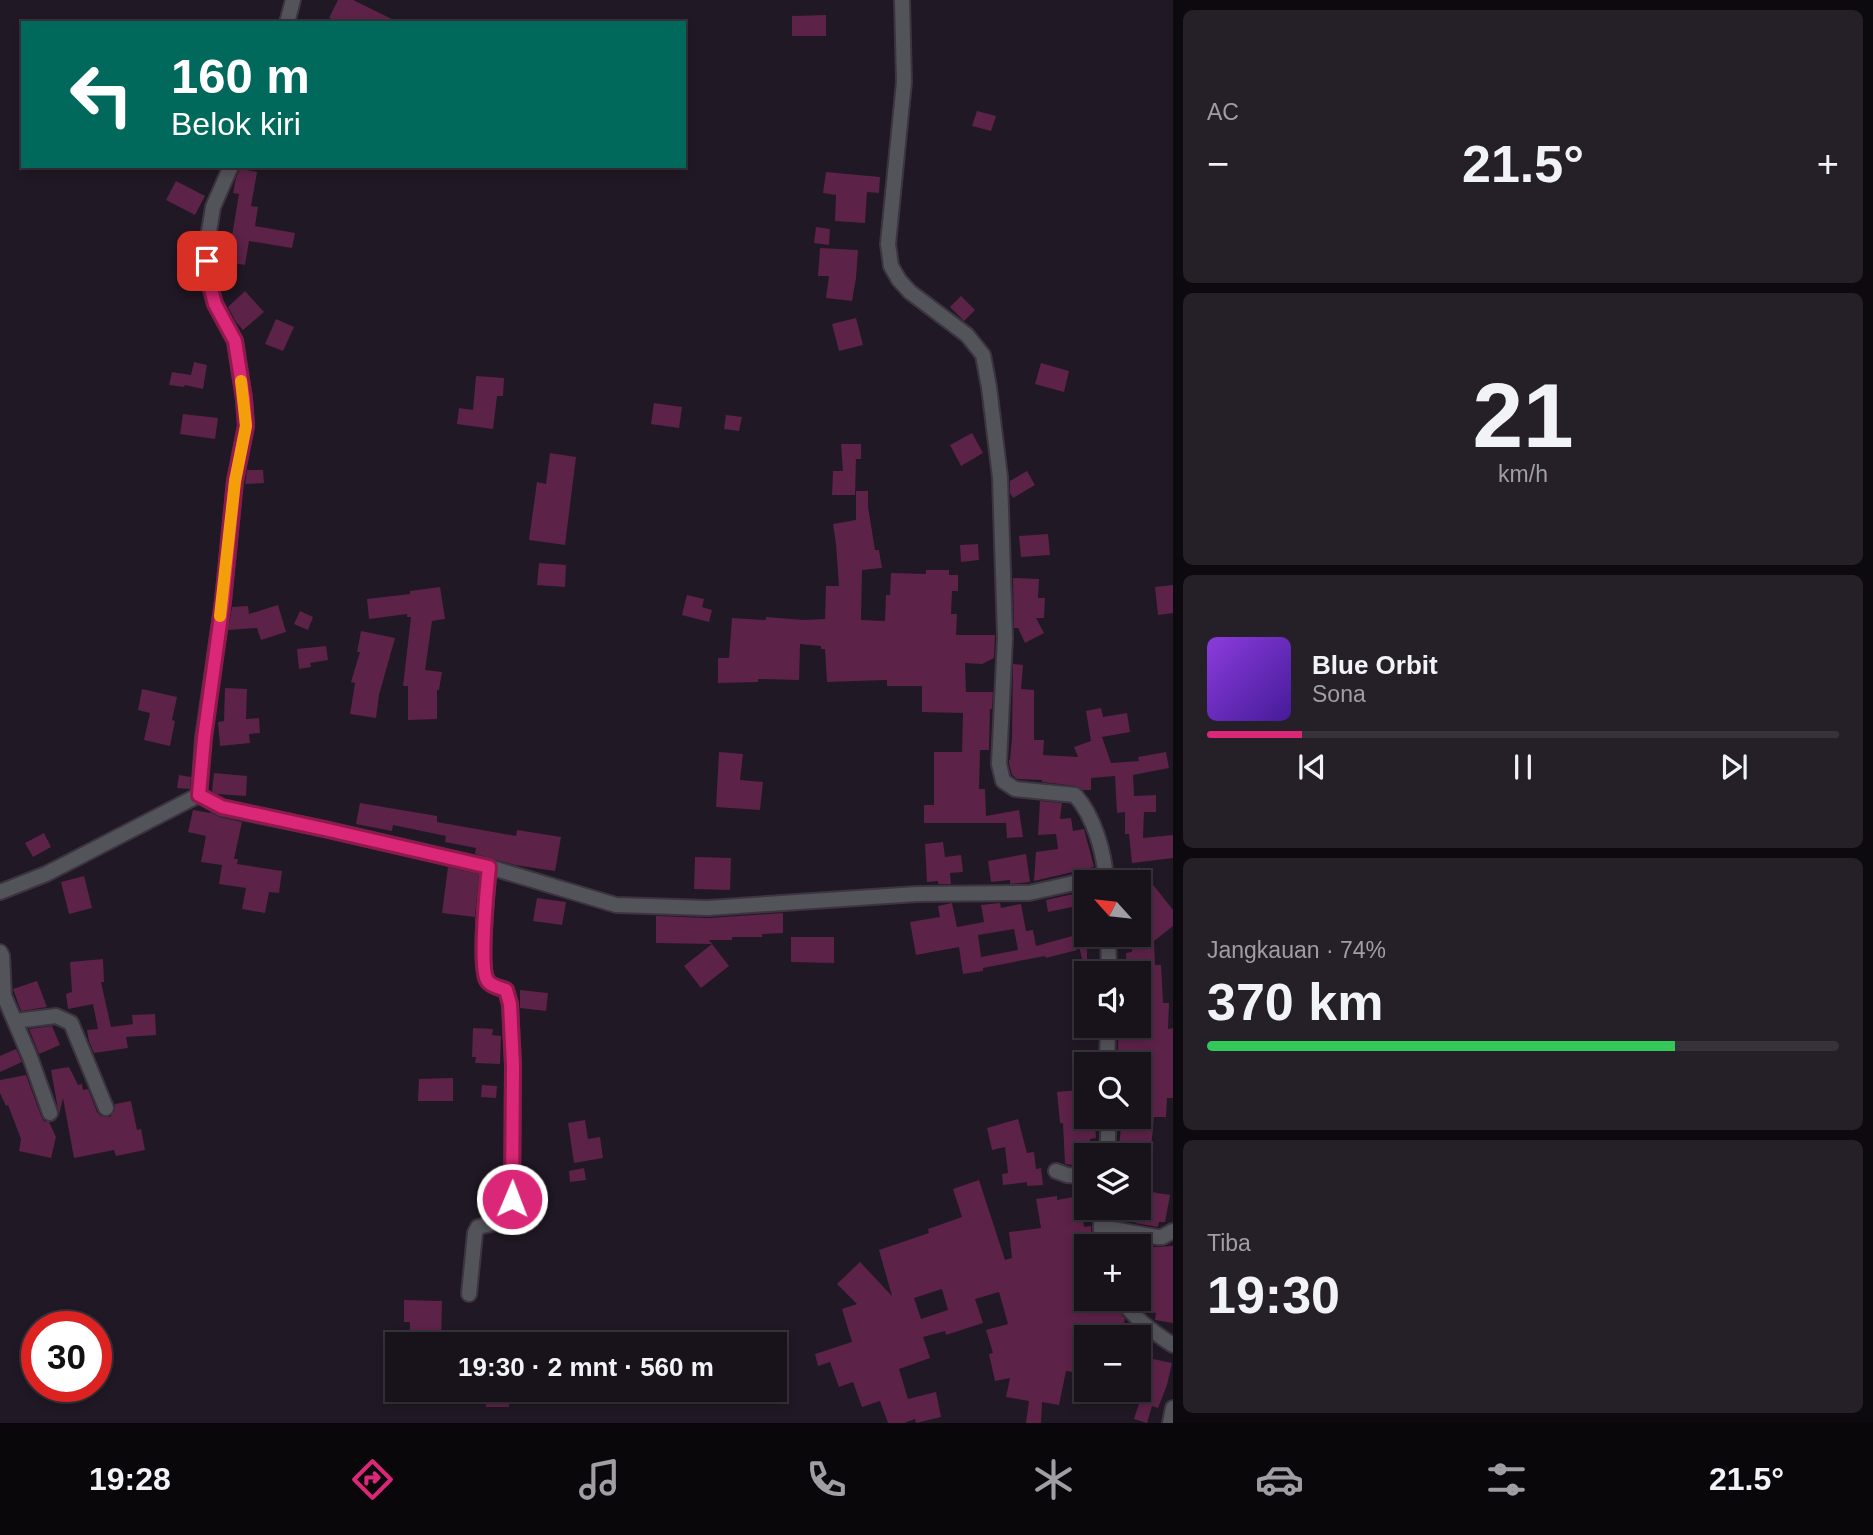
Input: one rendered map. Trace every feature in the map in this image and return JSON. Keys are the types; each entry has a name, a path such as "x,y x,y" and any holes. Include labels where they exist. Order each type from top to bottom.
{"street":[{"path":"288,21 293,0"},
{"path":"902,0 904,82 888,244 891,266 899,280 910,292 967,335 983,355 1000,477 1006,638 999,764 1003,780 1015,789 1075,794 1084,805 1095,828 1104,870"},
{"path":"199,795 235,481 246,426 235,341 215,304 208,278 207,244 213,207 230,168"},
{"path":"199,795 222,807 489,867 616,905 708,908 917,894 1029,893 1074,885"},
{"path":"0,893 46,874 199,795"},
{"path":"469,1294 475,1233 478,1227 505,1221 512,1199 513,1065 510,1004 506,990 486,980 484,970 489,867"},
{"path":"0,952 4,996 38,1076 50,1113"},
{"path":"15,1021 56,1016 71,1023 106,1108"},
{"path":"1056,1171 1074,1176"},
{"path":"1101,1234 1102,1220"},
{"path":"1101,1227 1157,1237 1173,1231"},
{"path":"1130,1311 1143,1324 1173,1345"},
{"path":"1170,1423 1173,1408"}],"building":[{"path":"338,0 353,0 396,21 336,21 329,18"},
{"path":"826,15 826,36 792,36 792,16"},
{"path":"977,111 996,116 991,131 972,126"},
{"path":"240,169 257,172 251,206 258,207 255,226 295,233 292,248 249,241 245,265 217,260 219,234 232,236 239,194 233,193"},
{"path":"826,172 880,177 879,193 867,192 865,223 835,221 836,195 823,193"},
{"path":"176,181 205,196 195,215 166,200"},
{"path":"816,227 830,229 829,245 814,243"},
{"path":"820,248 858,250 852,301 826,298 829,276 818,276"},
{"path":"245,291 264,312 243,330 228,307"},
{"path":"961,296 975,310 964,321 950,307"},
{"path":"856,318 863,345 839,351 832,324"},
{"path":"276,319 294,327 283,351 265,344"},
{"path":"194,362 207,365 203,389 169,385 172,372 191,375"},
{"path":"1041,363 1069,371 1064,392 1035,384"},
{"path":"476,376 504,378 503,396 497,396 493,429 457,424 459,408 473,410"},
{"path":"654,403 682,407 679,428 651,424"},
{"path":"183,414 218,418 215,439 180,434"},
{"path":"726,415 742,417 739,431 724,429"},
{"path":"972,433 983,453 961,466 950,445"},
{"path":"841,444 861,444 861,459 856,459 855,495 832,495 833,471 843,471"},
{"path":"550,453 576,457 565,545 529,540 537,482 546,484"},
{"path":"247,470 263,470 264,483 245,484"},
{"path":"1027,471 1035,485 1013,498 1010,481"},
{"path":"856,491 868,491 875,550 879,550 882,568 862,570 861,620 885,621 886,595 890,595 891,573 926,574 926,570 949,570 949,575 958,575 958,591 952,591 951,614 957,614 956,635 995,635 994,658 982,664 965,663 966,692 993,692 989,750 980,750 979,789 985,789 986,816 1019,810 1023,837 1007,838 1006,823 924,823 924,805 934,805 934,752 962,752 963,713 922,712 922,686 887,686 887,680 827,682 825,649 821,649 821,646 800,644 799,680 758,679 758,682 718,683 718,658 729,658 732,618 825,619 826,586 839,586 833,524 856,520"},
{"path":"1048,534 1050,555 1021,557 1019,536"},
{"path":"978,544 979,560 961,562 960,545"},
{"path":"539,563 566,565 565,587 537,585"},
{"path":"1013,578 1039,579 1038,598 1045,598 1044,618 1036,618 1044,633 1025,643 1018,628 1014,628"},
{"path":"1173,585 1173,613 1158,615 1155,587"},
{"path":"440,587 445,619 432,621 425,670 442,672 437,690 437,719 408,720 408,686 403,686 411,617 407,617 407,614 369,619 367,599"},
{"path":"687,595 704,599 702,607 712,610 709,622 682,615"},
{"path":"278,605 286,632 261,640 257,628 228,630 232,607 248,606 249,614"},
{"path":"300,611 313,617 308,630 294,624"},
{"path":"361,631 395,638 379,695 376,718 350,714 355,683 351,682 360,652 357,652"},
{"path":"326,646 328,660 310,663 311,667 299,669 297,649"},
{"path":"1013,664 1023,665 1021,689 1034,690 1034,740 1044,740 1043,755 1078,757 1074,747 1091,741 1086,711 1101,708 1103,717 1127,713 1130,732 1102,737 1111,763 1139,761 1138,757 1166,752 1169,768 1133,775 1134,796 1156,795 1156,812 1144,812 1143,838 1173,835 1173,858 1132,863 1129,834 1125,834 1125,812 1117,813 1115,776 1091,778 1091,790 1083,790 1076,786 1042,780 1017,779 1012,775 1009,760"},
{"path":"225,688 247,689 246,719 259,718 260,733 249,734 250,743 220,746 218,722 224,721"},
{"path":"142,689 177,697 170,746 144,740 150,713 138,710"},
{"path":"719,752 743,754 740,780 763,782 760,810 716,807"},
{"path":"214,773 247,776 246,796 216,794 212,791"},
{"path":"179,775 191,777 190,789 177,788"},
{"path":"1040,801 1062,803 1060,819 1071,818 1073,831 1084,829 1094,867 1034,881 1036,852 1058,849 1056,834 1038,835"},
{"path":"360,803 437,816 437,822 516,836 517,830 561,837 555,871 515,865 475,854 476,848 445,842 446,836 393,825 392,831 356,824"},
{"path":"193,810 210,812 242,822 234,859 238,859 237,864 282,871 279,893 269,892 265,913 242,909 246,888 219,884 222,865 201,862 206,836 188,832"},
{"path":"44,833 51,847 33,857 25,843"},
{"path":"943,842 945,857 961,855 963,872 950,873 951,884 927,882 925,844"},
{"path":"1026,854 1030,882 991,882 988,861"},
{"path":"695,857 731,858 730,890 694,889"},
{"path":"448,867 479,874 475,917 442,913"},
{"path":"84,876 92,908 69,914 61,882"},
{"path":"1152,883 1173,910 1173,926 1154,941 1155,965 1161,965 1163,1003 1169,1003 1168,1029 1173,1028 1173,1098 1167,1098 1166,1117 1154,1117 1151,1148 1151,1143 1119,1143 1121,1129 1151,1129 1151,1052 1118,1052 1118,1038 1151,1038 1151,961 1126,961 1126,953 1132,952 1132,947 1152,947"},
{"path":"1074,894 1074,921 1072,907 1048,912 1046,900"},
{"path":"537,898 566,902 562,925 533,921"},
{"path":"952,903 957,927 984,922 981,905 1000,903 1001,908 1021,904 1026,931 1033,930 1036,946 1074,936 1074,947 1077,950 963,974 959,947 916,955 910,922 940,917 938,906","holes":["1014,929 1018,950 981,957 978,935"]},
{"path":"783,913 783,933 762,934 762,937 732,937 732,940 709,940 712,944 656,943 656,916 709,918"},
{"path":"791,937 834,937 834,963 791,962"},
{"path":"712,944 729,966 701,988 684,966"},
{"path":"1079,947 1087,947 1087,961 1083,961"},
{"path":"103,959 104,982 101,982 111,1027 133,1024 132,1015 155,1014 156,1035 126,1037 128,1048 94,1053 87,1030 98,1029 93,1004 68,1009 66,994 72,992 70,962"},
{"path":"37,981 47,1007 21,1011 13,989"},
{"path":"520,990 548,993 546,1011 520,1008"},
{"path":"52,1026 60,1045 39,1054 29,1029"},
{"path":"473,1028 493,1029 492,1035 501,1036 500,1064 475,1063 476,1057 472,1057"},
{"path":"16,1049 22,1062 0,1072 0,1056"},
{"path":"69,1067 78,1085 82,1084 83,1090 88,1089 101,1116 110,1117 115,1110 115,1104 131,1101 137,1130 141,1129 145,1150 116,1156 114,1150 74,1158 63,1098 59,1115 51,1070"},
{"path":"26,1075 41,1116 44,1121 49,1122 56,1137 51,1158 19,1151 21,1139 8,1105 6,1106 0,1093 0,1080"},
{"path":"453,1078 453,1101 418,1101 419,1079"},
{"path":"482,1085 497,1086 496,1098 481,1097"},
{"path":"1074,1090 1074,1129 1095,1129 1096,1138 1090,1139 1090,1143 1074,1143 1074,1165 1065,1164 1063,1123 1060,1123 1057,1092"},
{"path":"1018,1119 1027,1153 1034,1152 1036,1169 1041,1168 1043,1185 1027,1186 1027,1182 1003,1185 1002,1174 1008,1173 1005,1147 992,1150 987,1128"},
{"path":"585,1120 588,1139 600,1137 603,1158 574,1163 568,1123"},
{"path":"584,1168 586,1180 570,1182 569,1171"},
{"path":"979,1180 1005,1260 1012,1258 1009,1232 1041,1228 1036,1199 1057,1196 1057,1200 1074,1197 1074,1220 1083,1220 1084,1227 1091,1226 1091,1234 1074,1234 1074,1311 1119,1311 1125,1319 1123,1325 1074,1325 1074,1372 1066,1371 1059,1405 1042,1402 1041,1423 1026,1423 1029,1401 1006,1397 1010,1378 995,1381 989,1354 993,1353 986,1330 1008,1324 999,1292 975,1299 983,1323 946,1335 945,1331 923,1337 930,1358 899,1369 908,1399 936,1392 941,1417 916,1423 915,1419 904,1423 888,1423 880,1401 862,1407 853,1382 839,1387 830,1362 818,1366 815,1354 852,1342 842,1309 857,1304 837,1284 860,1262 892,1296 879,1250 929,1233 928,1229 962,1217 953,1189","holes":["942,1289 948,1310 921,1319 914,1298"]},
{"path":"1151,1192 1170,1195 1165,1222 1159,1222 1158,1227 1135,1223 1136,1220 1151,1220"},
{"path":"1151,1246 1173,1246 1173,1323 1155,1320 1156,1313 1143,1311 1151,1311"},
{"path":"404,1300 442,1301 441,1332 410,1332 410,1322 404,1322"},
{"path":"1151,1359 1172,1363 1158,1408 1152,1406 1147,1423 1134,1419 1139,1404 1133,1402 1151,1402"},
{"path":"486,1402 509,1402 509,1407 486,1407"}],"slow traffic":[{"path":"220,616 235,481 246,426 241,381"}],"route":[{"path":"207,261 208,278 215,304 235,341 246,426 235,481 199,795 222,807 489,867 484,970 486,980 506,990 510,1004 513,1065 512,1199"}]}
